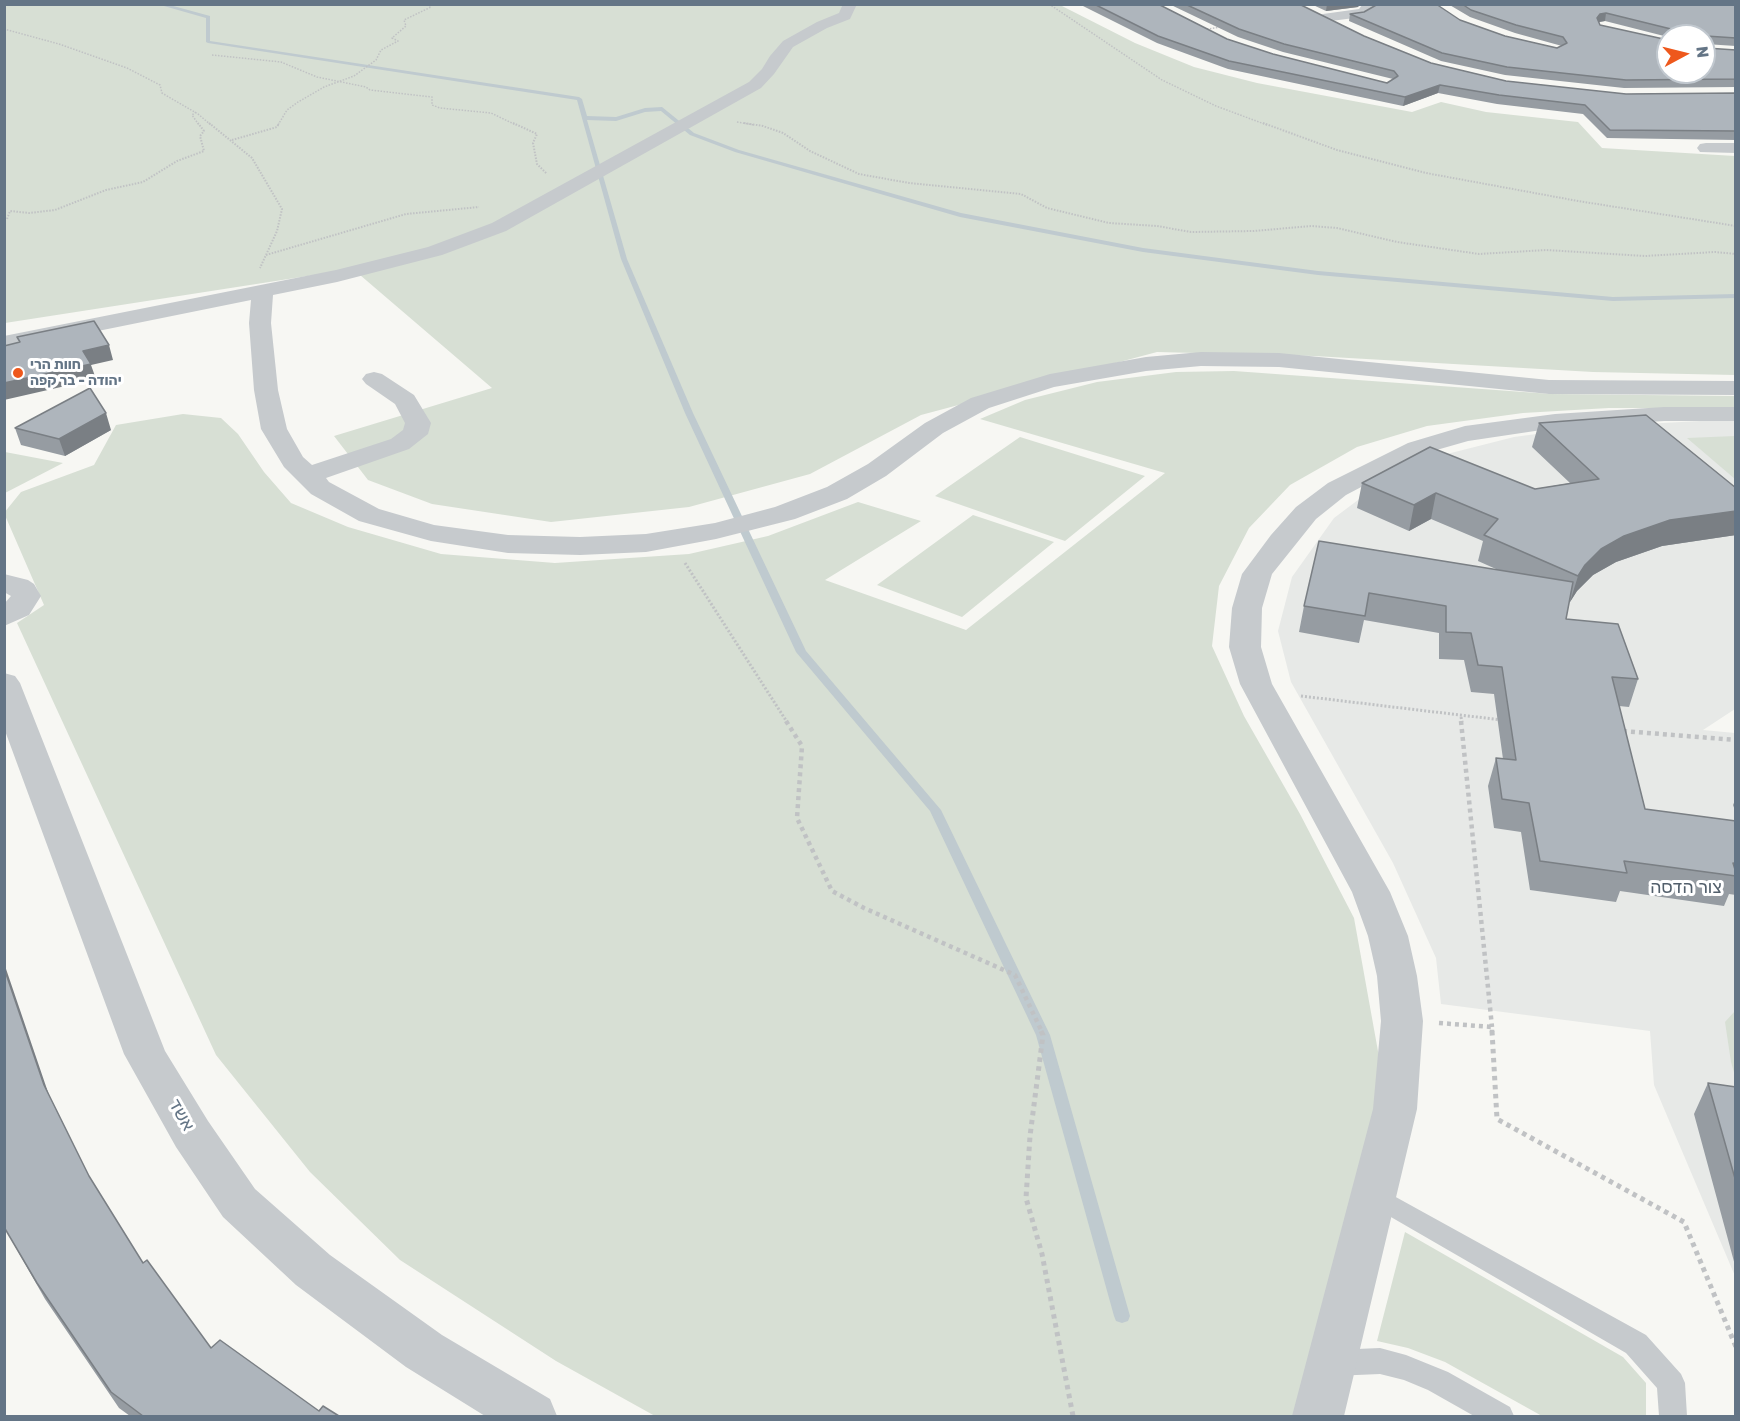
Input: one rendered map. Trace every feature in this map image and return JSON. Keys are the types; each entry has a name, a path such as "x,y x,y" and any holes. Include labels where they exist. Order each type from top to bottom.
{"street":[{"path":"4,343 262,292 435,251 499,227 755,85 769,71 775,59 788,44 822,25 845,16 850,4"},
{"path":"1323,18 1362,13 1369,10 1370,4"},
{"path":"1706,148 1736,148"},
{"path":"262,292 260,323 266,390 274,429 293,461 307,476 320,488 369,516 431,533 508,544 580,546 646,543 716,531 785,513 837,493 877,470 934,429 980,403 1050,381 1146,364 1201,359 1279,360 1549,387 1736,388"},
{"path":"307,476 400,444 415,434 418,423 405,400 374,378"},
{"path":"1318,1416 1395,1109 1402,1021 1397,976 1388,936 1371,892 1260,691 1245,647 1247,608 1257,574 1281,541 1306,513 1337,489 1417,448 1465,434 1554,421 1604,417 1736,414"},
{"path":"4,583 18,586 24,590 26,596 18,609 4,617"},
{"name":"אשד","path":"4,682 145,1054 192,1134 239,1203 313,1270 424,1351 531,1416"}],"lane":[{"path":"1374,1194 1636,1344 1671,1383 1673,1416"},
{"path":"1331,1364 1380,1361 1406,1368 1438,1381 1500,1416"}],"path":[{"path":"231,141 278,127 287,110 324,87 354,76 376,60 381,50 398,41 392,38 405,26 405,20 431,7 428,4"},
{"path":"1049,4 1162,80 1216,106 1337,150 1426,173 1601,205 1736,226"},
{"path":"1201,30 1225,27"},
{"path":"4,29 59,44 127,68 160,85 162,93 196,112 252,158 282,209 277,231 250,286 262,292"},
{"path":"212,55 281,62 317,77 366,87 370,90 432,97 432,105 440,108 491,113 537,134 533,143 537,164 547,174"},
{"path":"4,219 8,219 10,211 29,213 55,210 106,190 143,182 177,161 204,151 200,136 204,131 192,115 196,112"},
{"path":"695,118 763,126 783,133 810,151 859,174 909,183 1021,194 1047,208 1109,223 1157,225 1191,232 1254,231 1311,226 1337,228 1397,242 1479,254 1546,249 1604,255 1645,256 1715,252 1736,254"},
{"path":"267,255 406,214 486,206"},
{"path":"670,539 802,746 797,818 832,891 864,908 1015,975 1043,1035 1030,1136 1026,1198 1042,1254 1073,1416"},
{"path":"1260,691 1509,721"},
{"path":"1461,717 1492,1026 1497,1119 1684,1222 1736,1347"},
{"path":"1616,730 1736,740"},
{"path":"1402,1021 1492,1026"}],"shaded area":[{"path":"5,5 1060,5 1135,43 1194,67 1257,83 1412,112 1441,102 1486,112 1578,122 1602,148 1735,156 1735,375 1593,372 1314,356 1157,352 921,415 810,474 689,507 551,522 432,504 368,480 334,436 492,388 353,269 5,323"},
{"path":"1234,371 1551,394 1735,396 1735,408 1609,408 1523,413 1427,426 1357,447 1290,485 1249,528 1219,586 1212,646 1244,716 1300,814 1354,918 1383,1079 1298,1416 655,1416 556,1361 400,1260 310,1172 216,1055 17,623 44,605 4,513 21,492 94,465 116,425 183,414 221,418 238,434 264,472 291,503 348,527 441,554 555,563 689,554 768,536 858,502 921,521 825,580 966,630 1165,473 980,419 1025,400 1097,382 1176,372"},
{"path":"1735,421 1735,709 1703,730 1735,733 1735,1276 1654,1085 1650,1031 1441,1004 1436,958 1393,863 1291,682 1278,631 1292,577 1334,518 1378,485 1447,454 1514,437 1589,427"},
{"path":"1735,436 1735,479 1687,438"},
{"path":"1020,437 1145,476 1065,541 935,496"},
{"path":"5,452 63,463 5,493"},
{"path":"973,515 1054,542 962,617 877,585"},
{"path":"1735,1011 1735,1076 1725,1022"},
{"path":"1405,1232 1623,1357 1646,1383 1646,1416 1542,1416 1445,1362 1408,1348 1377,1341"}],"building":[{"path":"1094,4 1158,4 1227,39 1273,54 1387,83 1398,76 1394,71 1284,44 1239,29 1185,4 1299,4 1364,36 1431,63 1506,81 1626,94 1736,93 1736,131 1610,130 1585,105 1499,95 1440,85 1405,97 1229,61 1158,36"},
{"path":"1378,4 1436,4 1460,20 1505,36 1557,48 1567,43 1563,37 1516,25 1471,10 1462,4 1736,4 1736,38 1716,37 1716,24 1656,25 1606,13 1600,14 1597,18 1600,25 1656,37 1656,80 1626,80 1507,67 1442,53 1350,14 1364,12"},
{"path":"1716,49 1736,50 1736,79 1716,79"},
{"path":"94,321 109,345 83,351 91,364 4,383 4,346 20,342 17,337"},
{"path":"90,388 106,413 59,439 15,428"},
{"path":"1646,415 1736,488 1736,511 1670,520 1624,536 1601,549 1585,565 1578,576 1484,535 1498,519 1436,493 1414,505 1362,483 1430,447 1535,489 1599,479 1539,423"},
{"path":"1319,541 1573,582 1566,619 1618,624 1638,679 1612,677 1645,809 1736,821 1736,864 1733,863 1736,876 1624,861 1627,873 1540,861 1529,803 1502,799 1496,758 1516,760 1502,667 1478,665 1471,633 1446,632 1446,606 1369,593 1365,616 1304,606"},
{"path":"4,968 44,1085 89,1176 143,1263 147,1260 211,1348 220,1340 319,1411 323,1406 339,1416 143,1416 111,1392 37,1283 4,1227"},
{"path":"1708,1083 1736,1087 1736,1182"}],"waterway":[{"path":"159,4 208,17 208,42 579,99 584,118"},
{"path":"584,118 616,119 645,110 662,109 692,134 737,151 960,215 1143,250 1318,273 1613,299 1736,296"},
{"path":"584,118 624,259 689,413 801,652 935,810 1043,1035 1122,1316"}],"place":[{"name":"חוות הרי יהודה - בר קפה","path":"18,373"}],"district":[{"name":"צור הדסה","path":"1686,888"}]}
